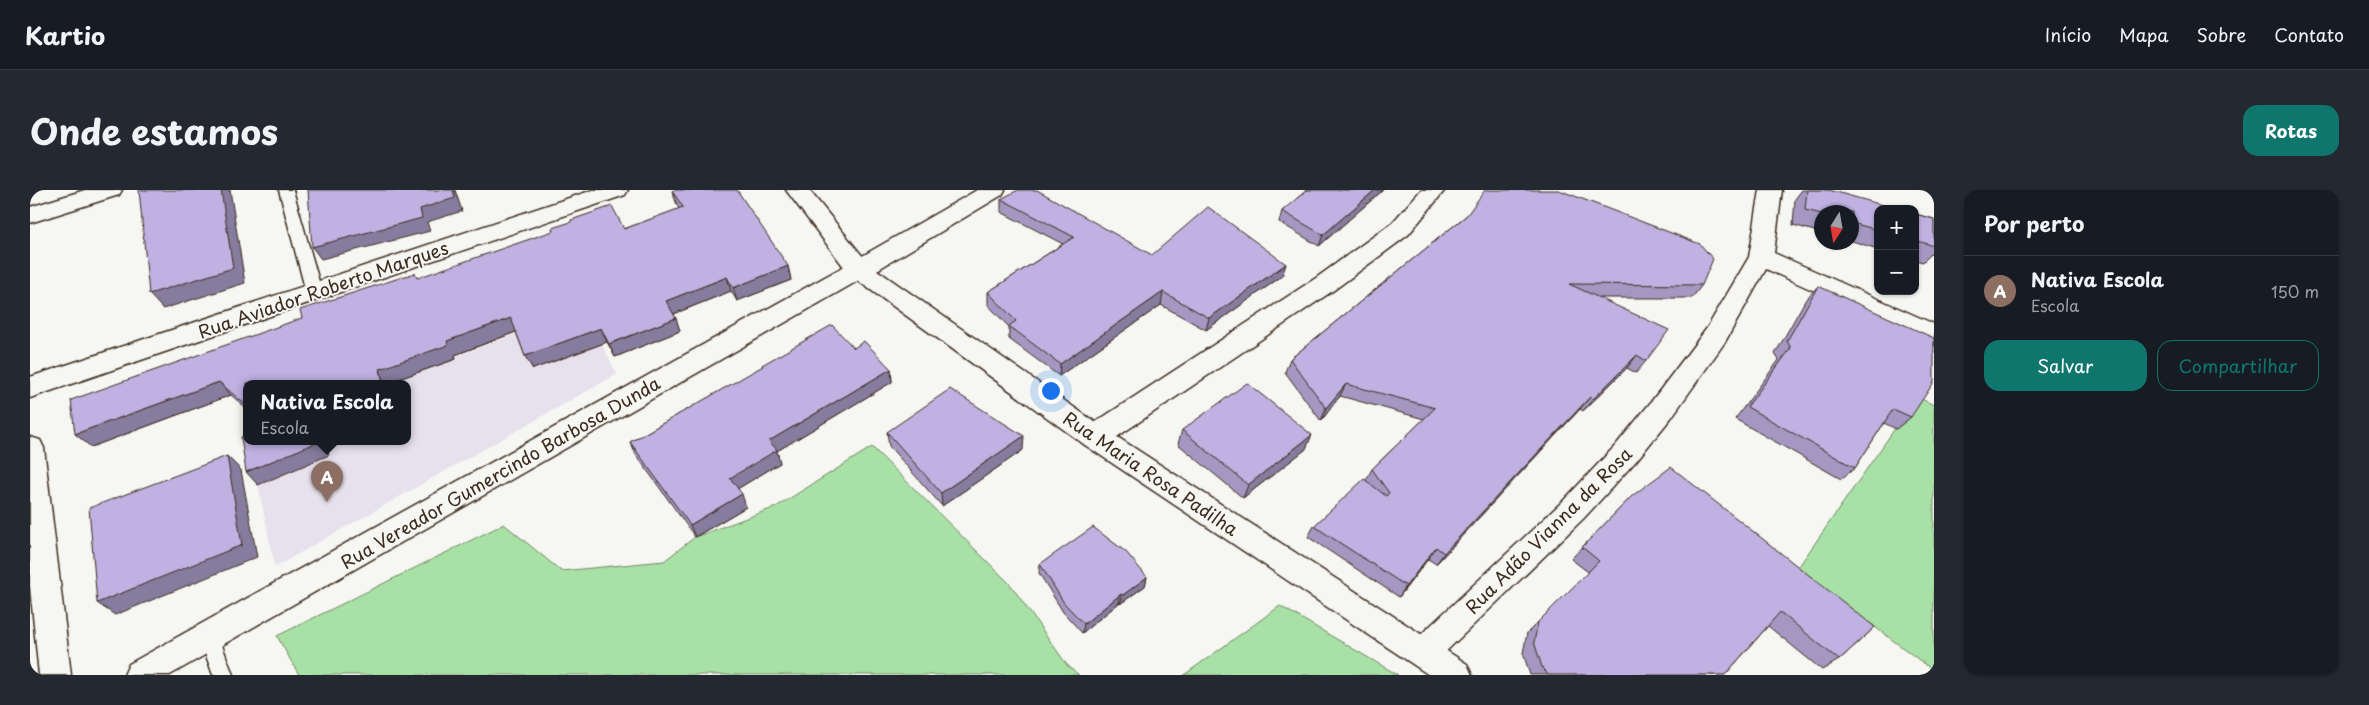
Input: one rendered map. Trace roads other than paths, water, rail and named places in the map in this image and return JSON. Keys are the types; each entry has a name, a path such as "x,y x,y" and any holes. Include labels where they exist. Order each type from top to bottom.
{"street":[{"path":"30,214 111,190"},
{"name":"Rua Aviador Roberto Marques","path":"30,388 617,190"},
{"name":"Rua Maria Rosa Padilha","path":"797,190 859,269 1095,437 1456,675"},
{"name":"Rua Vereador Gumercindo Barbosa Dunda","path":"140,675 859,269 994,190"},
{"path":"1095,437 1325,284 1400,229 1434,190"},
{"name":"Rua Adão Vianna da Rosa","path":"1423,652 1534,548 1626,453 1716,335 1761,257 1771,190"},
{"path":"1761,257 1934,334"},
{"path":"30,448 55,675"}],"lane":[{"path":"286,190 314,292"},
{"path":"210,636 223,675"}],"place":[{"name":"Nativa Escola","path":"327,502"}]}
